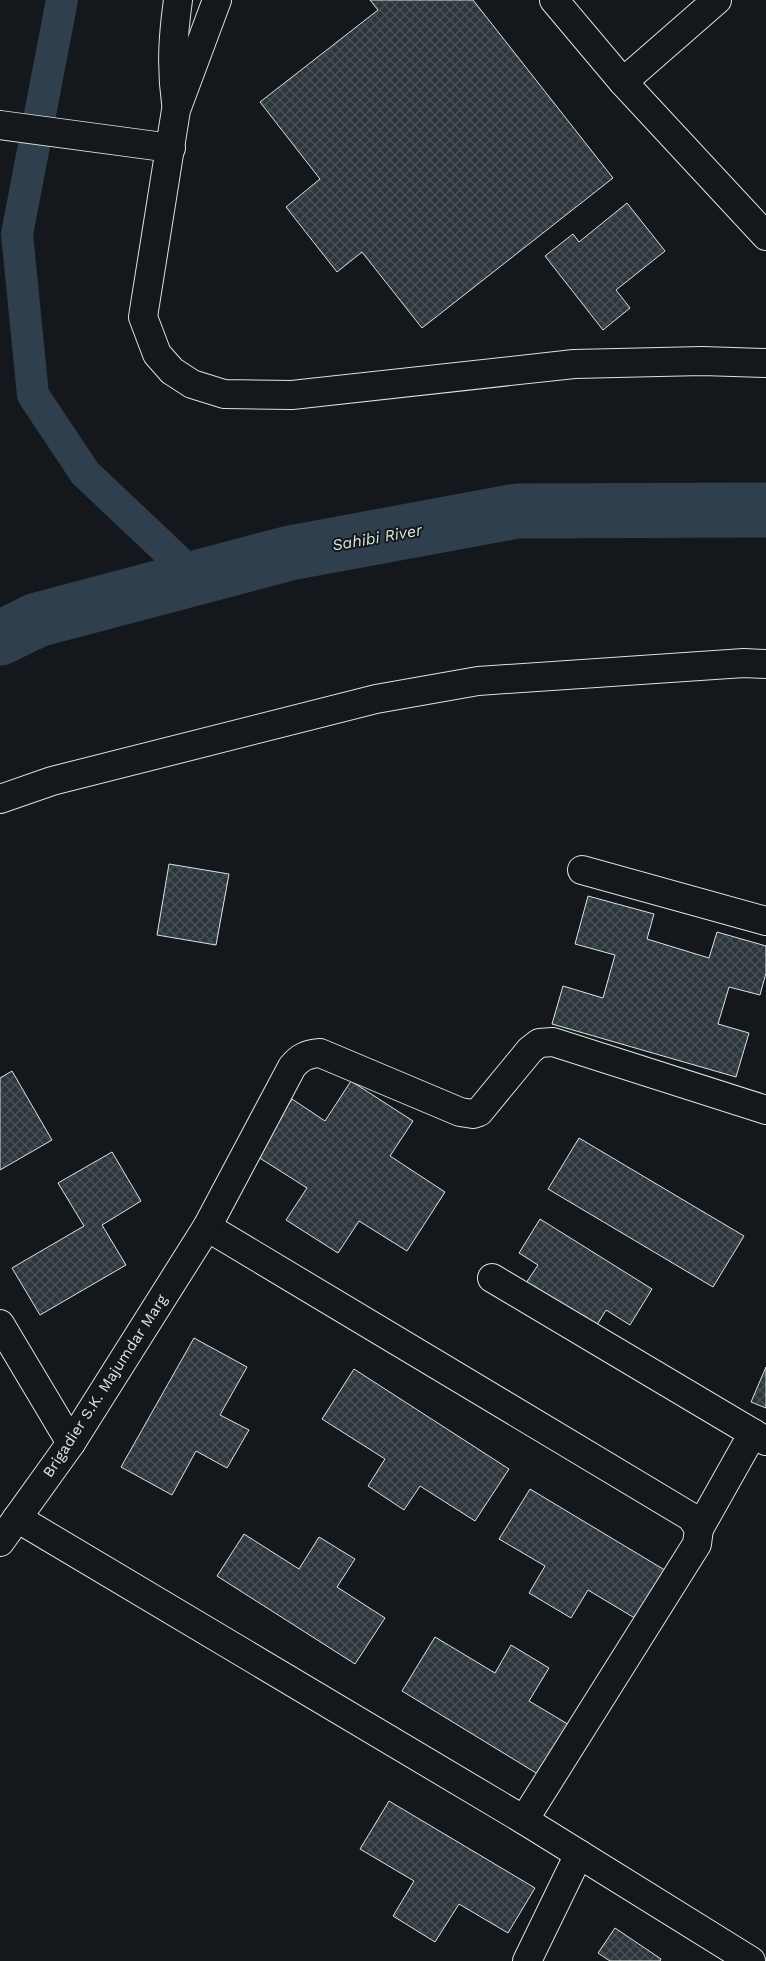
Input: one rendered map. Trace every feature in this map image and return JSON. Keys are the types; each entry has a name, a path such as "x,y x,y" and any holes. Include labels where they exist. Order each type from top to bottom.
{"street":[{"path":"176,110 172,70 173,32 178,0"},
{"path":"217,0 176,110 160,146 143,316 157,354 172,372 192,384 224,394 292,395 574,364 702,361 766,363"},
{"path":"554,0 623,82 766,236"},
{"path":"623,82 717,0"},
{"path":"0,125 160,146"},
{"path":"0,799 52,781 376,699 478,681 744,663 766,664"},
{"path":"582,870 766,921"},
{"name":"Brigadier S.K. Majumdar Marg","path":"0,1542 71,1443 207,1227 298,1059 308,1054 320,1052 460,1112 473,1114 479,1112 530,1050 539,1043 553,1042 766,1110"},
{"path":"207,1227 692,1517 699,1529"},
{"path":"492,1278 759,1437 699,1529 697,1544 524,1820"},
{"path":"0,1324 71,1443"},
{"path":"17,1518 524,1820 752,1961"},
{"path":"527,1961 579,1854"}],"building":[{"path":"370,0 473,0 613,178 422,328 362,252 337,272 286,207 320,179 260,102 378,10"},
{"path":"627,203 665,251 616,290 630,308 603,330 545,256 573,234 579,242"},
{"path":"169,864 229,874 216,945 157,935"},
{"path":"588,896 654,914 647,939 709,958 717,932 766,946 766,973 760,995 729,987 718,1024 749,1033 736,1077 552,1024 563,986 603,998 615,955 575,944"},
{"path":"12,1071 52,1140 0,1170 0,1078"},
{"path":"351,1081 413,1121 390,1156 445,1192 407,1251 359,1221 338,1253 286,1220 307,1188 255,1155 292,1099 325,1121"},
{"path":"579,1138 744,1236 713,1287 548,1189"},
{"path":"112,1152 141,1201 102,1225 126,1265 40,1315 12,1268 84,1226 58,1183"},
{"path":"540,1219 652,1289 630,1325 606,1310 592,1333 522,1289 538,1265 519,1253"},
{"path":"194,1338 247,1367 220,1415 249,1430 227,1468 196,1451 172,1495 121,1467"},
{"path":"766,1367 766,1408 751,1402"},
{"path":"354,1369 509,1469 475,1521 420,1486 404,1510 368,1486 385,1459 322,1419"},
{"path":"530,1489 668,1572 638,1620 588,1590 571,1618 529,1593 545,1566 499,1539"},
{"path":"244,1534 299,1569 319,1537 355,1559 337,1587 385,1618 355,1664 217,1576"},
{"path":"435,1637 495,1673 511,1645 549,1668 529,1701 571,1726 541,1776 402,1691"},
{"path":"389,1801 535,1888 508,1933 459,1904 435,1942 393,1916 414,1881 360,1849"},
{"path":"615,1928 661,1959 660,1961 610,1961 598,1953"}],"waterway":[{"path":"62,0 17,234 33,395 85,473 196,578"},
{"name":"Sahibi River","path":"0,638 37,620 290,553 517,511 766,510"}]}
